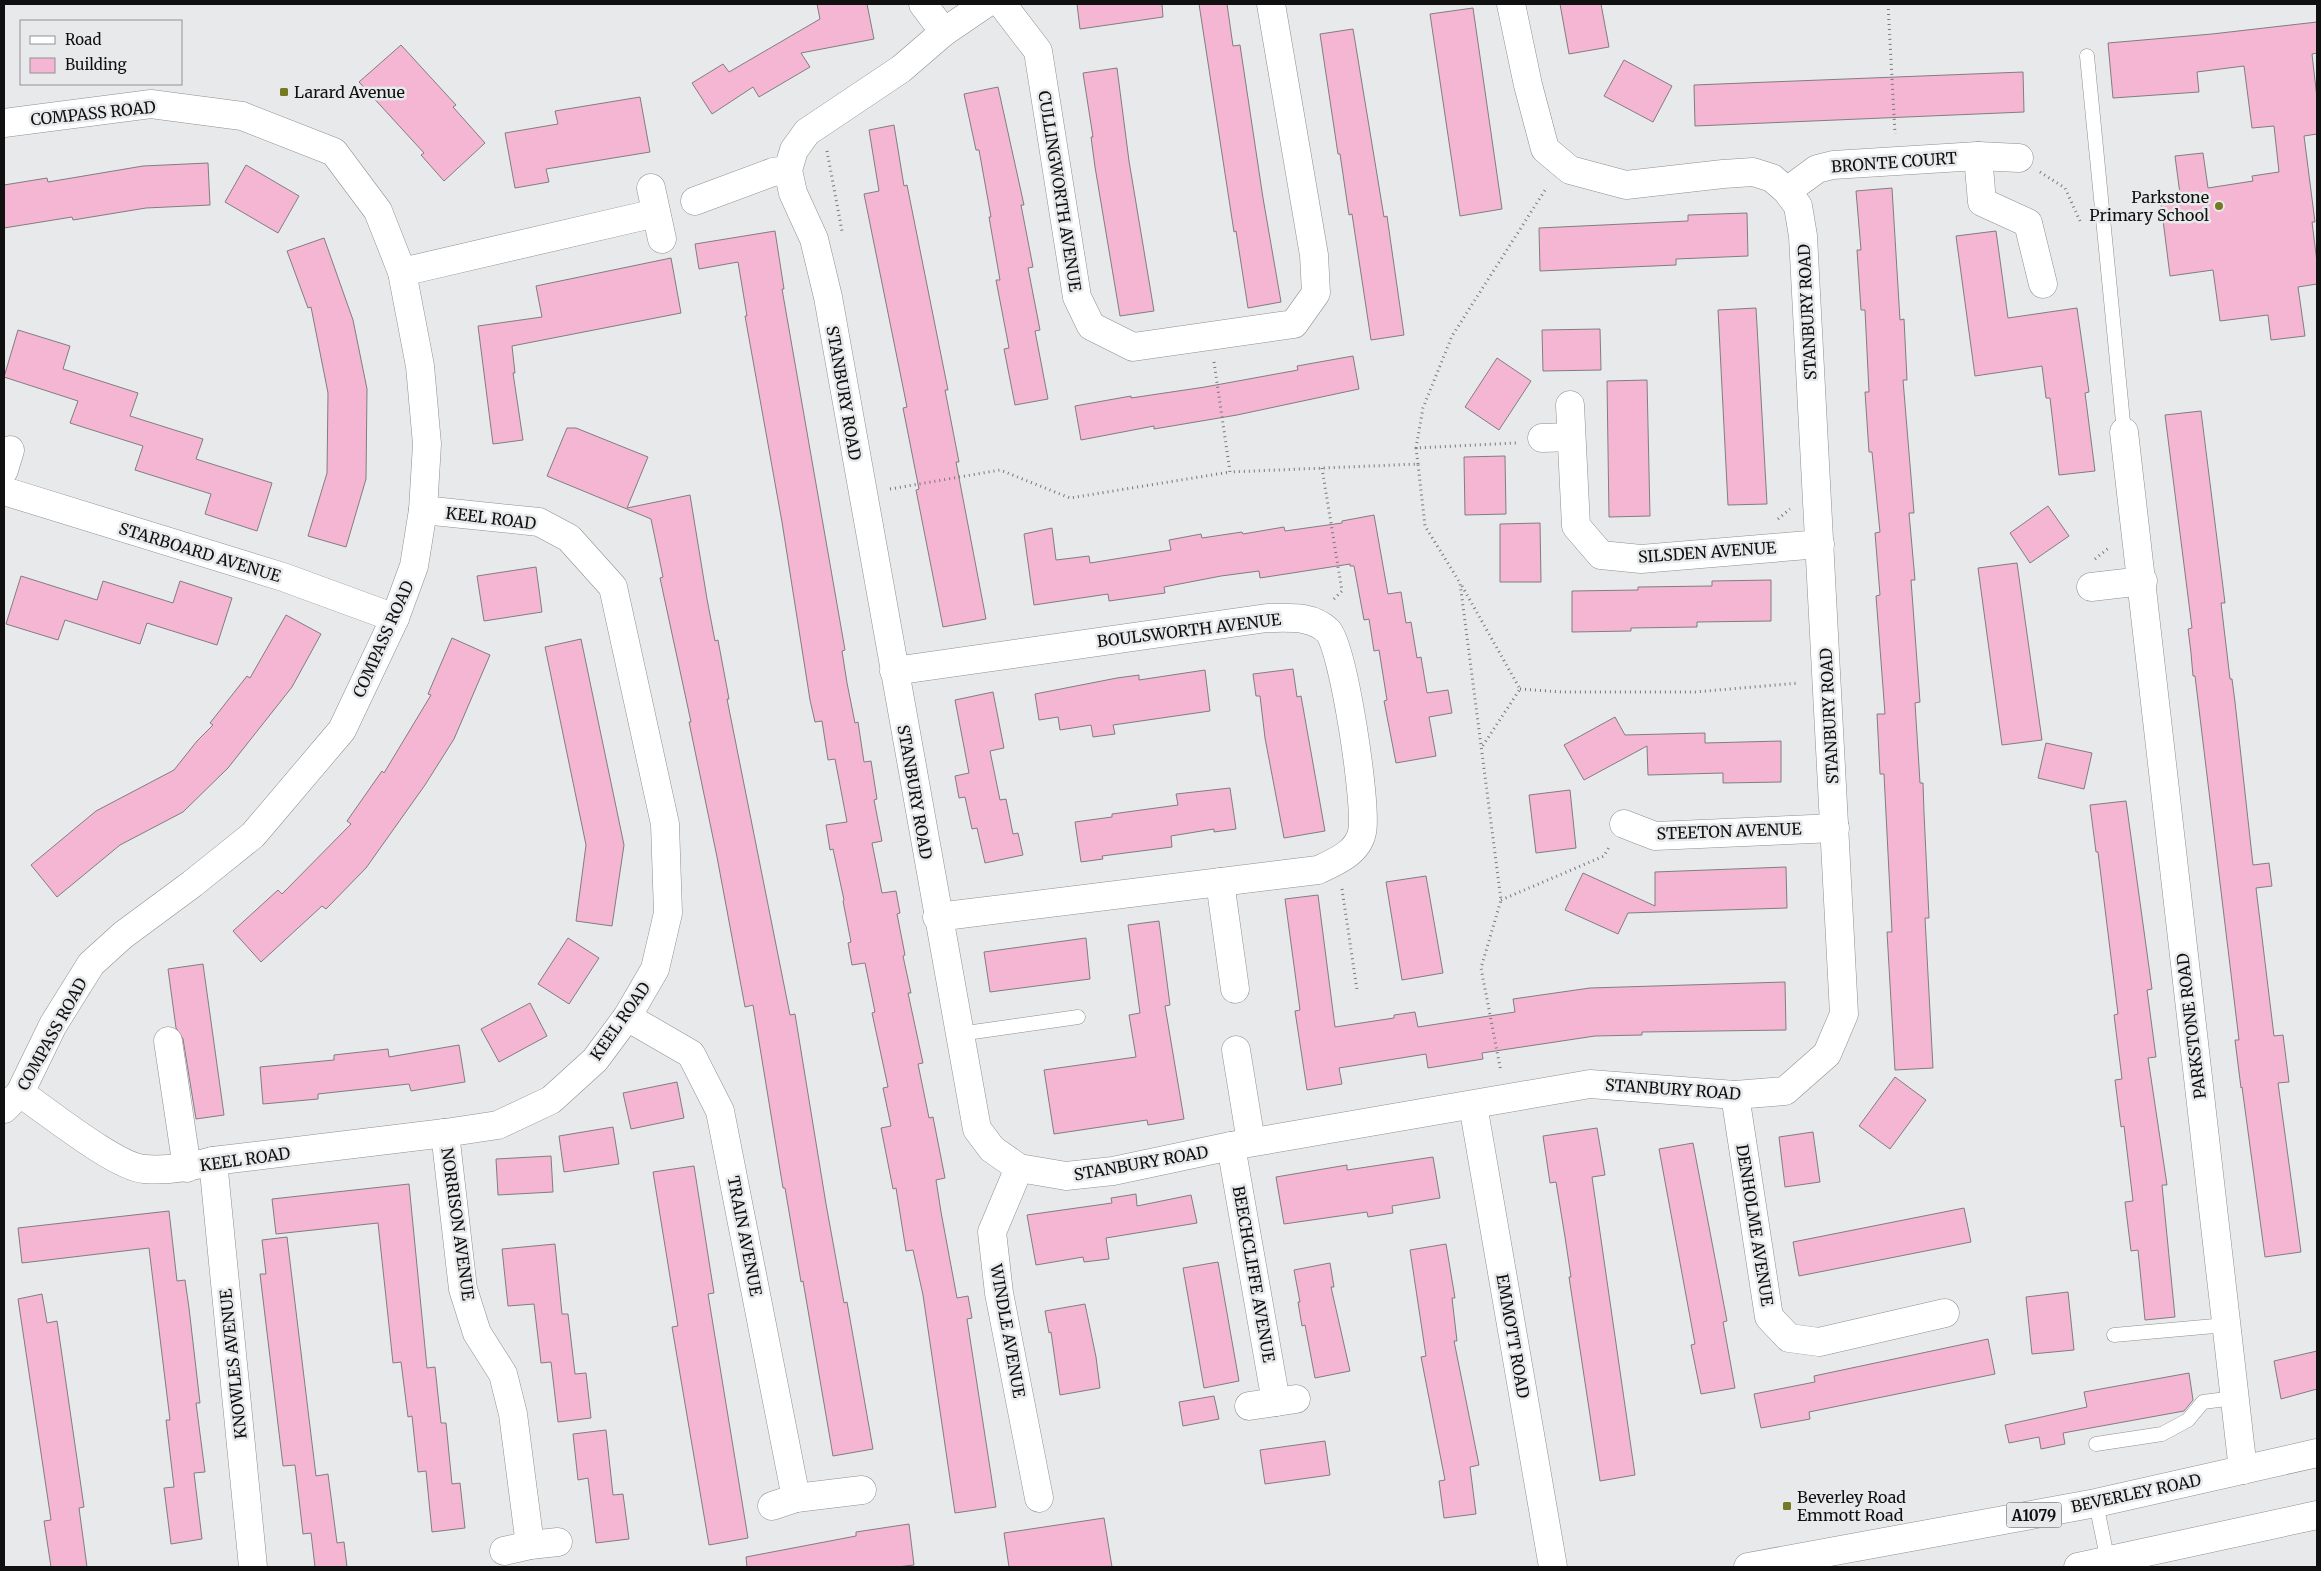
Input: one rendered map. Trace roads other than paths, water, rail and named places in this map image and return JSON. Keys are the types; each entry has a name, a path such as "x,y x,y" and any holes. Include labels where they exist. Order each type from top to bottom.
{"street":[{"path":"924,4 944,32"},
{"path":"695,201 773,172 788,170 794,150 807,132 901,69 944,32 985,4"},
{"name":"CULLINGWORTH AVENUE","path":"1002,4 1038,51 1077,298 1091,326 1133,347 1294,324 1316,293 1314,255 1271,4"},
{"path":"1512,4 1528,86 1545,149 1570,170 1626,185 1753,172 1772,178 1788,190"},
{"name":"COMPASS ROAD","path":"4,124 151,104 242,116 334,152 378,211 402,272 420,366 428,444 423,510 414,566 395,618 342,730 253,836 123,935 91,964 53,1026 12,1101"},
{"name":"BRONTE COURT","path":"1788,190 1816,169 1833,165 1999,155 2019,158"},
{"name":"BRONTE COURT","path":"1978,156 1982,202 2028,223 2043,284"},
{"name":"STANBURY ROAD","path":"788,170 793,193 814,239 821,268 937,917 977,1129 992,1149 1020,1168 1066,1176 1113,1171 1241,1144 1590,1084 1735,1095 1785,1091 1826,1054 1844,1014 1803,236 1798,206 1788,190"},
{"path":"402,272 656,213"},
{"name":"SILSDEN AVENUE","path":"1570,405 1576,526 1601,555 1641,559 1820,544"},
{"name":"PARKSTONE ROAD","path":"2124,432 2143,581 2243,1470"},
{"path":"1542,438 1571,437"},
{"name":"STARBOARD AVENUE","path":"4,491 283,577 395,618"},
{"name":"KEEL ROAD","path":"12,1101 121,1162 143,1169 187,1168 213,1161 445,1133 498,1124 550,1100 595,1060 627,1017 655,969 668,913 665,824 613,587 569,538 539,522 423,510"},
{"path":"2092,587 2143,581"},
{"name":"BOULSWORTH AVENUE","path":"894,671 1267,618 1305,618 1329,632 1338,652 1362,789 1362,832 1353,849 1338,861 1318,870 937,917"},
{"name":"STEETON AVENUE","path":"1624,824 1655,836 1835,828"},
{"path":"1220,882 1235,989"},
{"name":"TRAIN AVENUE","path":"627,1017 691,1054 720,1111 784,1502 862,1490"},
{"path":"168,1041 187,1168"},
{"path":"1236,1050 1241,1144"},
{"name":"DENHOLME AVENUE","path":"1735,1095 1769,1317 1789,1338 1819,1342 1945,1313"},
{"name":"EMMOTT ROAD","path":"1473,1105 1552,1567"},
{"name":"NORRISON AVENUE","path":"445,1133 463,1289 477,1333 503,1374 513,1414 530,1544"},
{"name":"BEECHCLIFFE AVENUE","path":"1241,1144 1286,1401 1249,1406"},
{"name":"KNOWLES AVENUE","path":"213,1161 253,1567"},
{"name":"WINDLE AVENUE","path":"1020,1168 992,1232 999,1293 1039,1498"},
{"name":"BEVERLEY ROAD","path":"1748,1567 2096,1503 2317,1453"},
{"path":"2078,1567 2317,1515"},
{"path":"504,1551 530,1544 558,1542"}],"lane":[{"path":"2087,56 2124,432"},
{"path":"959,1034 1078,1017"},
{"path":"2114,1335 2226,1325"},
{"path":"2096,1444 2162,1434 2188,1420 2203,1402 2234,1398"},
{"path":"2096,1503 2108,1562"}],"place":[{"name":"Larard Avenue","path":"284,92"},
{"name":"Parkstone Primary School","path":"2219,206"},
{"name":"Beverley Road Emmott Road","path":"1787,1506"}]}
